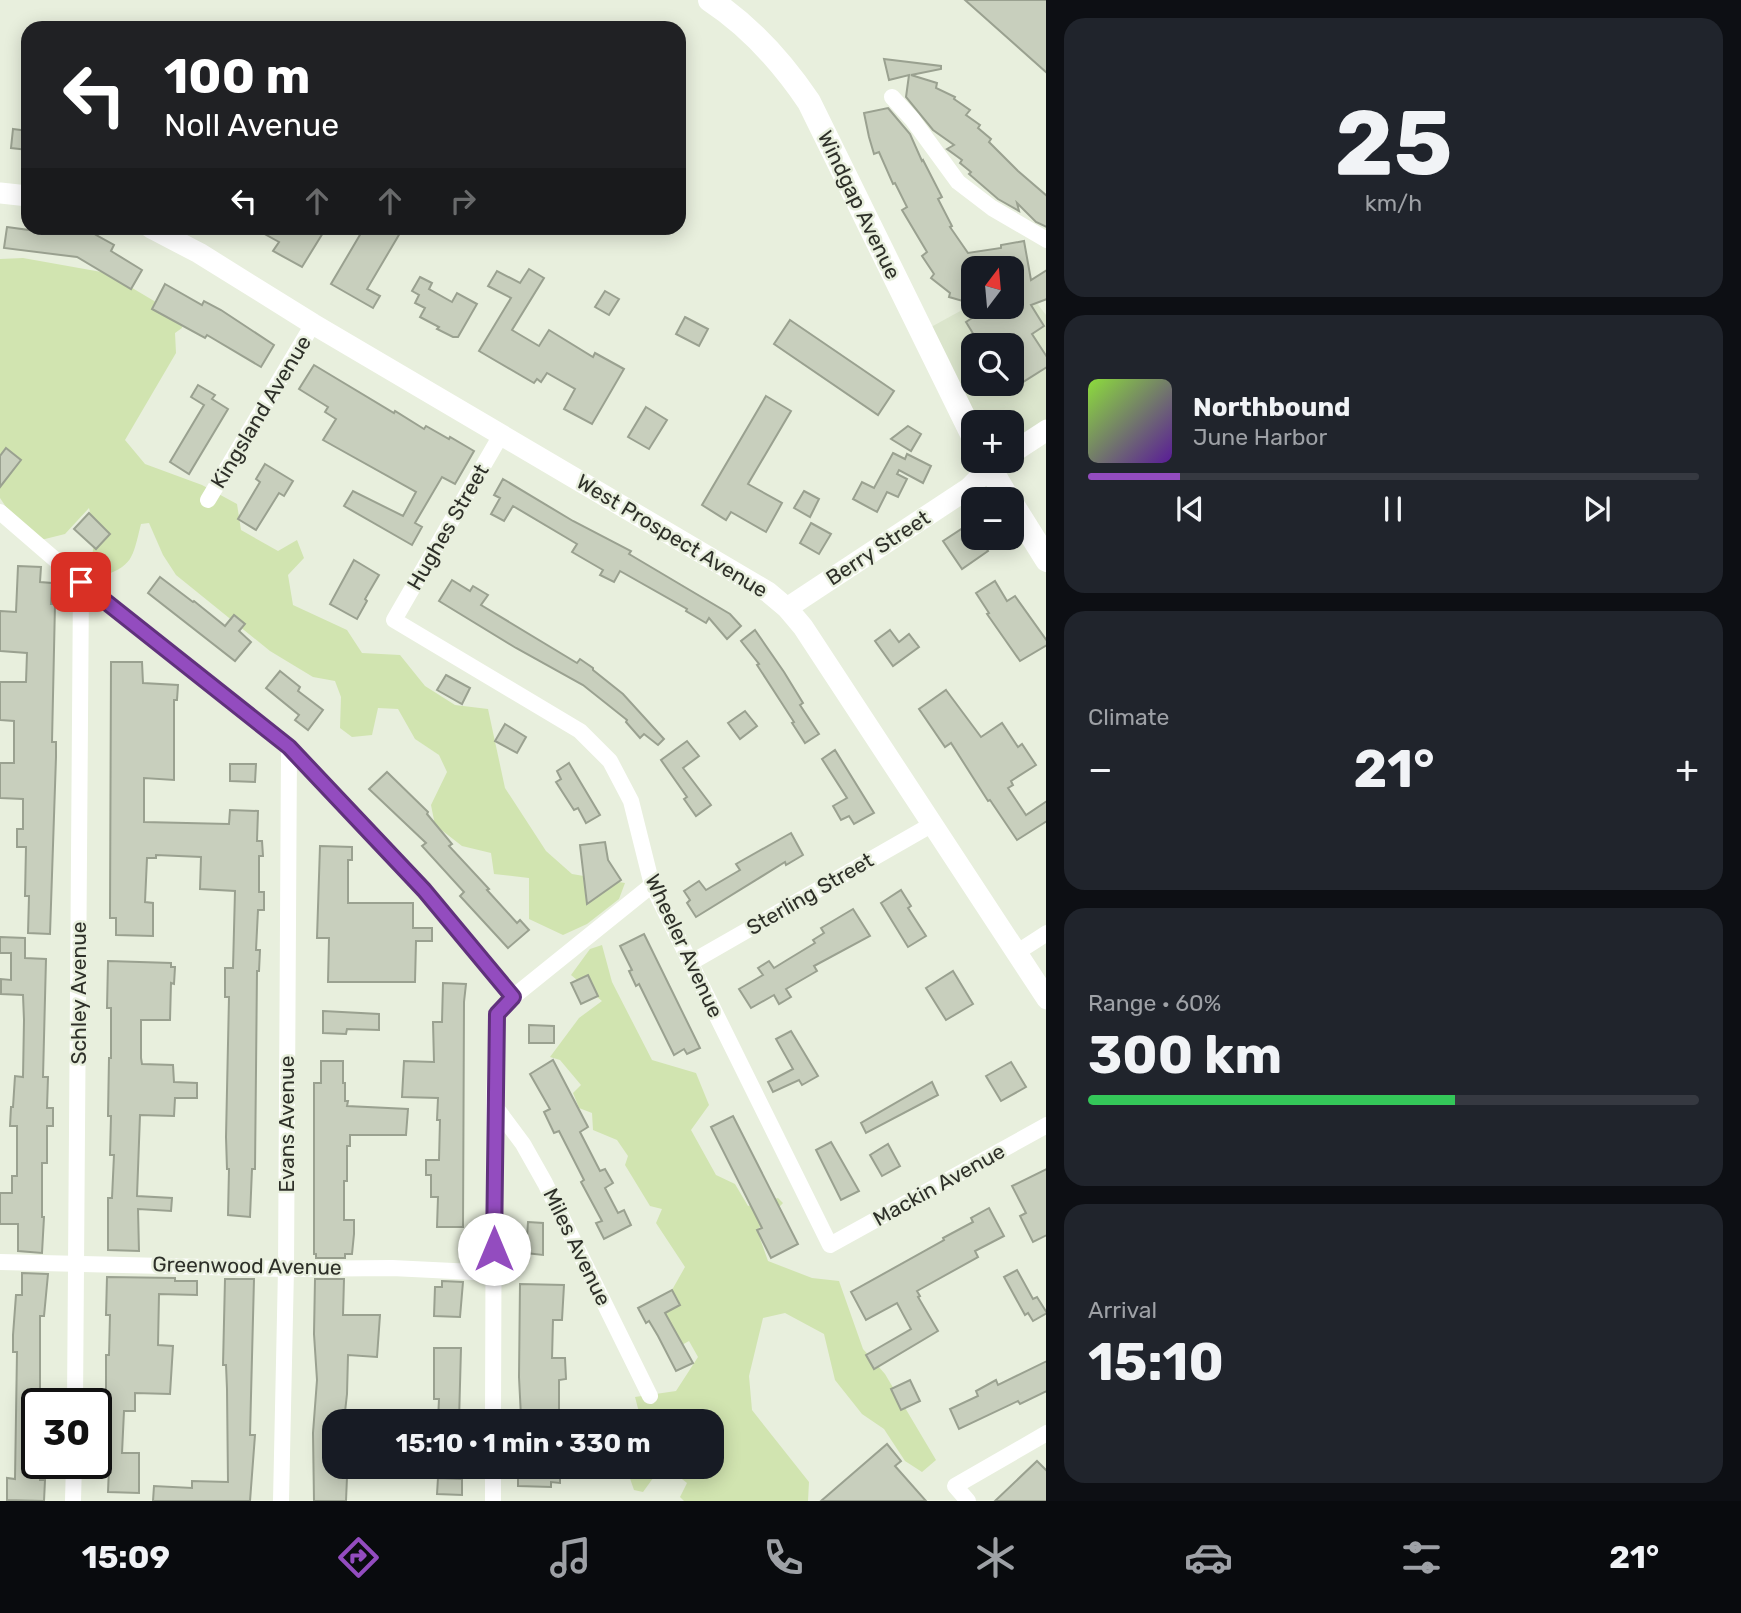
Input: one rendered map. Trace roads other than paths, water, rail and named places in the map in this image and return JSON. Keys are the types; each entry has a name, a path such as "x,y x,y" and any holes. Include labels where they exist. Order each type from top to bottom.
{"main road":[{"name":"Windgap Avenue","path":"710,0 733,15 783,65 809,102 961,412"},
{"path":"1024,524 1046,560"}],"street":[{"path":"892,97 912,119 958,181 992,208 1046,240"},
{"path":"0,193 21,195"},
{"name":"West Prospect Avenue","path":"164,235 199,253 313,324 768,592 787,608 803,627 1046,999"},
{"name":"Kingsland Avenue","path":"208,500 313,324"},
{"path":"1024,445 1046,430"},
{"name":"Hughes Street","path":"394,620 501,435"},
{"name":"Berry Street","path":"787,608 969,488 983,473"},
{"path":"0,512 81,582 289,747 424,890 513,997"},
{"name":"Schley Avenue","path":"75,1388 81,582"},
{"name":"Wheeler Avenue","path":"394,620 580,731 610,761 631,801 652,885 830,1245"},
{"name":"Evans Avenue","path":"281,1501 286,1269 289,747"},
{"name":"Sterling Street","path":"690,963 931,825"},
{"path":"493,1409 497,1014 513,997 652,885"},
{"path":"1016,953 1046,933"},
{"name":"Miles Avenue","path":"494,1105 523,1144 545,1183 650,1396"},
{"name":"Mackin Avenue","path":"830,1245 1046,1125"},
{"name":"Greenwood Avenue","path":"0,1262 286,1269 392,1268 494,1273"},
{"path":"968,1501 955,1486 1046,1433"},
{"path":"73,1501 74,1479"},
{"path":"492,1501 493,1479"}]}
